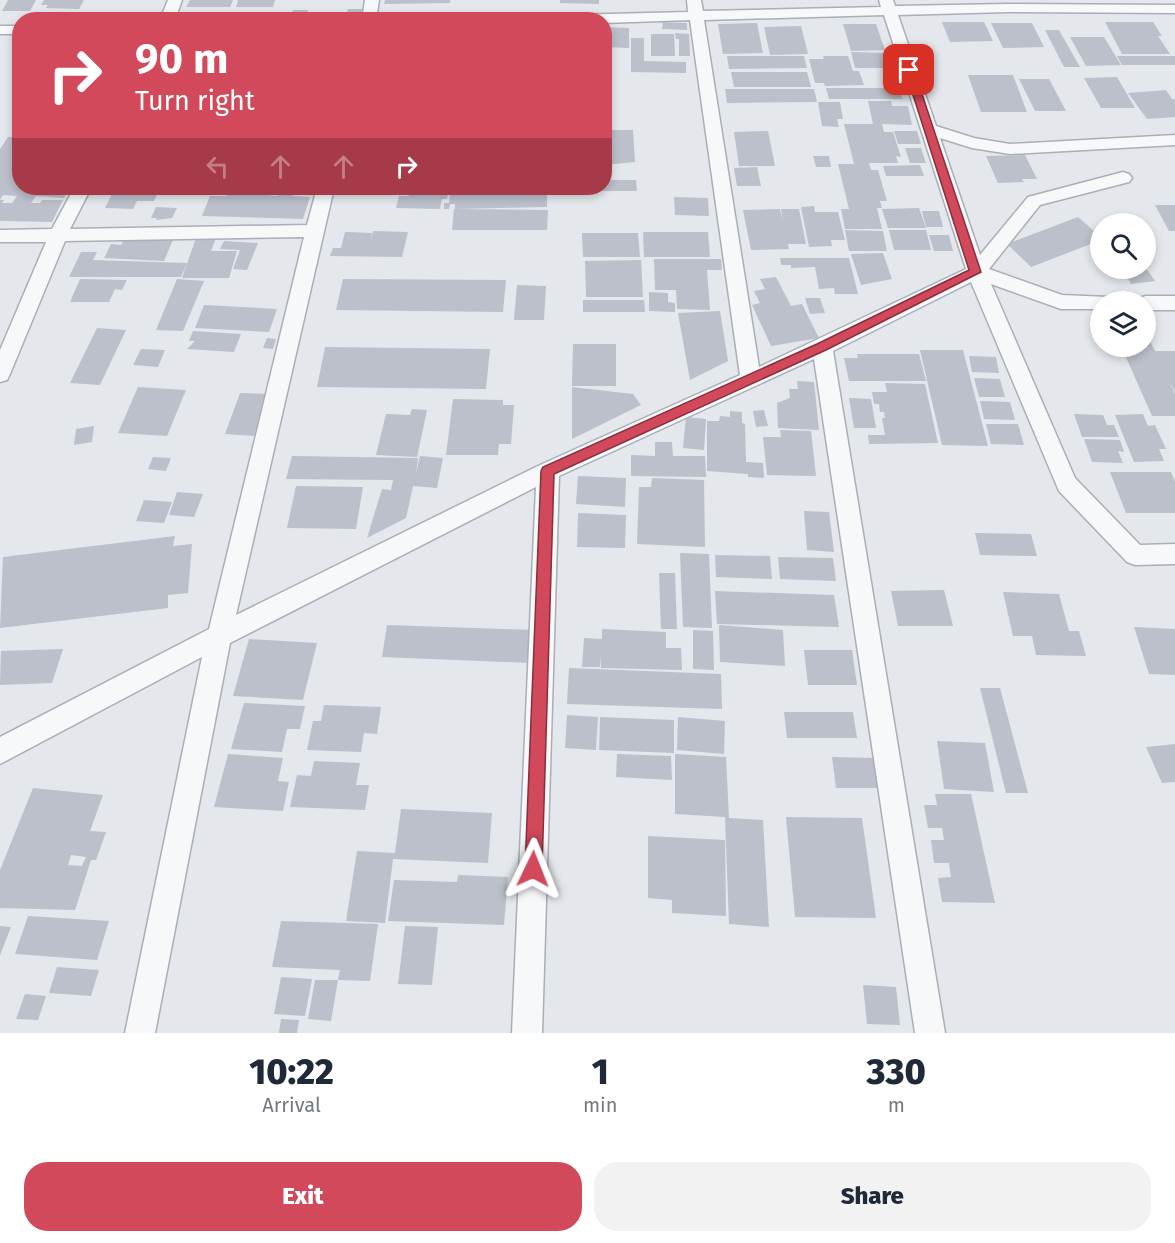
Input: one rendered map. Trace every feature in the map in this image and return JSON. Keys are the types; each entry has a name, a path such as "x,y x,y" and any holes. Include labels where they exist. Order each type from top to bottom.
{"street":[{"path":"612,14 695,7 1006,4 1175,9"},
{"path":"888,5 975,272 1066,484 1135,555 1175,554"},
{"path":"695,7 751,378"},
{"path":"929,129 972,142 1010,149 1175,140"},
{"path":"0,751 219,636 548,471 822,347 975,272 1034,201 1123,178"},
{"path":"0,374 58,235 78,195"},
{"path":"140,1033 219,636 323,195"},
{"path":"0,236 314,231"},
{"path":"975,272 1061,302 1090,302"},
{"path":"1156,303 1175,303"},
{"path":"822,347 930,1033"},
{"path":"527,1033 548,471"}],"building":[{"path":"8,0 36,0 30,11 2,11"},
{"path":"44,0 84,0 79,9 46,8 48,5 41,5"},
{"path":"190,0 233,0 230,7 186,7"},
{"path":"238,0 275,0 273,7 236,7"},
{"path":"385,0 450,0 450,3 384,4"},
{"path":"560,0 599,0 599,4 560,3"},
{"path":"348,9 362,9 362,12 347,12"},
{"path":"293,10 308,10 307,12 292,12"},
{"path":"663,22 687,23 687,30 662,29"},
{"path":"942,22 984,22 993,41 950,42"},
{"path":"1105,22 1153,22 1162,36 1158,36 1170,54 1122,54"},
{"path":"757,23 763,53 723,54 718,24"},
{"path":"991,23 1032,23 1044,47 1003,48"},
{"path":"843,24 876,24 885,50 851,51"},
{"path":"801,26 808,54 770,55 764,27"},
{"path":"612,27 629,28 629,48 612,47"},
{"path":"1045,30 1059,30 1080,67 1064,67"},
{"path":"675,33 689,34 690,56 679,56 679,39 676,39"},
{"path":"651,34 674,34 675,56 651,56"},
{"path":"1070,37 1104,37 1121,65 1086,66"},
{"path":"631,38 644,38 644,61 686,62 686,73 631,72"},
{"path":"851,52 890,53 895,68 855,68"},
{"path":"727,56 804,56 807,68 729,69"},
{"path":"823,56 848,56 853,71 859,71 864,85 825,86 824,83 815,83 809,59 824,59"},
{"path":"1117,56 1175,56 1175,65 1122,65"},
{"path":"731,72 807,72 811,87 734,87"},
{"path":"968,75 1013,75 1027,112 981,112"},
{"path":"1117,77 1135,108 1101,108 1084,78"},
{"path":"1019,79 1049,79 1066,111 1035,111"},
{"path":"826,88 899,88 903,99 829,99"},
{"path":"725,89 814,89 817,102 727,103"},
{"path":"1166,90 1172,99 1175,99 1175,117 1147,119 1128,93"},
{"path":"868,101 891,101 892,106 908,106 912,125 882,124 884,132 893,132 901,157 896,156 898,163 869,163 871,170 878,170 887,201 880,201 882,208 877,208 882,229 845,229 841,209 849,209 838,164 854,164 844,124 873,124"},
{"path":"818,102 840,102 843,119 837,119 839,127 822,126"},
{"path":"612,130 633,130 635,162 612,164"},
{"path":"768,131 775,166 739,166 734,132"},
{"path":"894,131 917,131 921,144 898,144"},
{"path":"8,137 12,137 12,195 66,195 64,198 36,196 31,203 40,203 42,200 63,200 52,222 0,221 0,149","holes":["3,195 17,196 12,203 2,203 4,200 0,200"]},
{"path":"905,148 921,148 926,163 910,163"},
{"path":"1025,155 1037,179 998,183 986,156"},
{"path":"813,156 829,156 831,167 816,167"},
{"path":"920,165 924,176 886,176 883,166"},
{"path":"757,167 761,186 737,186 734,168"},
{"path":"612,180 636,180 637,191 612,191"},
{"path":"112,195 157,195 154,201 137,201 133,209 105,208"},
{"path":"448,195 447,199 442,199 440,209 396,208 399,196"},
{"path":"450,195 547,195 547,207 455,209 455,204 450,204 449,209 444,209 444,203 449,203"},
{"path":"210,196 310,197 303,219 202,216"},
{"path":"674,197 708,198 709,216 675,215"},
{"path":"1155,205 1175,205 1175,231 1169,231"},
{"path":"814,206 815,212 838,212 845,240 831,240 832,246 809,247 801,207"},
{"path":"156,207 177,208 172,218 156,220 157,218 151,218"},
{"path":"919,208 926,228 888,228 882,209"},
{"path":"454,209 548,210 547,230 452,230"},
{"path":"780,209 783,222 781,209 799,209 806,244 788,244 789,249 751,250 743,210"},
{"path":"922,211 939,211 943,227 926,227"},
{"path":"1078,217 1090,227 1090,244 1031,267 1007,244"},
{"path":"845,230 883,231 887,251 849,251"},
{"path":"889,230 926,230 931,250 894,250"},
{"path":"373,231 408,232 402,257 330,256 333,248 341,248 345,232 372,233 371,241"},
{"path":"643,232 708,232 710,257 644,257"},
{"path":"582,233 638,233 640,257 583,257"},
{"path":"127,235 175,235 164,261 104,258 111,244 121,245"},
{"path":"929,235 949,235 953,251 934,251"},
{"path":"196,238 216,238 211,251 237,251 229,278 182,278"},
{"path":"224,241 258,243 247,270 233,269 240,250 220,249"},
{"path":"81,252 97,252 93,260 187,263 181,277 69,277"},
{"path":"883,253 892,279 861,285 851,254"},
{"path":"780,258 849,258 858,294 835,294 834,288 819,289 815,267 791,268 791,265 781,265"},
{"path":"654,259 721,259 722,270 707,270 710,310 677,309 676,290 655,290"},
{"path":"641,260 643,297 586,297 585,261"},
{"path":"776,277 791,306 802,304 819,338 771,346 752,305 760,303 754,291 765,289 760,279"},
{"path":"80,279 127,280 122,290 115,289 109,302 70,302"},
{"path":"177,279 204,281 183,331 156,330"},
{"path":"343,279 506,280 503,312 336,310"},
{"path":"1128,279 1154,279 1155,281 1131,284"},
{"path":"517,285 546,286 544,320 514,320"},
{"path":"649,292 668,293 668,302 675,303 675,312 649,311"},
{"path":"805,298 820,298 825,313 810,314"},
{"path":"583,300 644,300 645,312 583,312"},
{"path":"204,305 277,309 269,332 195,328"},
{"path":"720,311 728,361 690,380 678,313"},
{"path":"97,328 126,330 100,385 70,383"},
{"path":"193,331 241,334 234,352 187,349 195,341 189,341"},
{"path":"267,338 276,339 273,349 263,348"},
{"path":"573,344 616,344 616,386 572,386"},
{"path":"325,347 490,349 486,389 317,387"},
{"path":"141,349 165,350 158,367 133,365"},
{"path":"920,350 963,350 988,446 942,445"},
{"path":"1156,351 1175,351 1175,392 1169,381 1175,394 1175,416 1152,416 1126,357 1156,357"},
{"path":"857,354 919,354 926,381 849,381 844,358 858,358"},
{"path":"969,356 996,357 999,373 972,372"},
{"path":"974,378 1000,379 1005,397 979,397"},
{"path":"797,381 814,382 819,430 778,428 777,403 790,398 789,389 798,389"},
{"path":"885,383 925,384 938,443 869,444 868,435 885,435 882,418 885,418 884,412 880,412 879,404 874,404 872,392 887,392"},
{"path":"138,387 186,390 167,436 118,433"},
{"path":"572,387 633,394 641,405 572,439"},
{"path":"240,393 268,394 254,436 225,434"},
{"path":"849,398 871,399 876,428 854,428"},
{"path":"453,399 503,400 503,405 514,405 511,444 499,444 498,455 446,455"},
{"path":"980,401 1010,402 1015,420 984,419"},
{"path":"412,409 427,410 417,457 376,455 386,414 410,415"},
{"path":"764,410 768,426 756,427 753,411"},
{"path":"730,411 742,412 742,423 745,424 746,462 763,463 764,478 748,477 748,474 707,471 707,421 719,421 720,416 730,417"},
{"path":"1074,414 1103,415 1107,425 1114,425 1119,437 1082,437"},
{"path":"1143,414 1148,426 1155,425 1166,449 1159,449 1164,461 1134,462 1115,415"},
{"path":"686,417 706,419 704,450 683,448"},
{"path":"986,424 1018,424 1024,445 991,444"},
{"path":"94,426 92,442 74,445 76,429"},
{"path":"780,430 811,431 816,476 767,475 763,437 781,437"},
{"path":"1084,439 1120,440 1124,452 1118,451 1123,463 1092,462"},
{"path":"655,442 672,442 673,456 705,456 706,477 631,476 631,455 655,456"},
{"path":"292,456 418,458 416,474 420,456 443,458 437,488 413,486 406,518 367,538 382,489 391,490 393,480 286,479"},
{"path":"153,457 171,458 166,471 148,469"},
{"path":"1110,472 1171,472 1175,482 1175,513 1126,513"},
{"path":"578,476 626,478 625,507 576,504"},
{"path":"652,478 704,480 705,547 637,544 639,487 651,487"},
{"path":"296,486 363,487 356,529 287,528"},
{"path":"177,492 203,494 194,517 169,515"},
{"path":"144,500 172,502 164,523 136,521"},
{"path":"804,511 829,512 834,552 807,550"},
{"path":"578,513 626,515 625,548 577,547"},
{"path":"975,533 1031,534 1037,556 980,555"},
{"path":"175,536 173,546 192,544 188,593 168,595 168,608 0,628 3,557"},
{"path":"680,553 709,554 712,628 683,627"},
{"path":"715,555 770,556 772,579 716,577"},
{"path":"778,557 833,558 836,581 780,579"},
{"path":"659,573 675,573 677,629 661,629"},
{"path":"944,590 953,626 898,626 891,591"},
{"path":"715,591 834,595 839,627 717,624"},
{"path":"1003,592 1059,594 1069,631 1079,631 1086,656 1036,655 1032,636 1013,636"},
{"path":"387,625 534,630 531,663 382,657"},
{"path":"719,625 783,630 785,666 720,662"},
{"path":"1134,627 1175,629 1175,675 1149,674"},
{"path":"602,629 666,632 666,648 681,648 682,670 601,668 601,656 600,667 582,667 584,638 602,639"},
{"path":"693,630 713,631 714,670 693,669"},
{"path":"249,639 317,643 303,700 233,696"},
{"path":"63,649 52,683 0,685 1,651"},
{"path":"804,650 852,650 857,685 808,685"},
{"path":"569,668 721,674 722,709 567,704"},
{"path":"980,688 1000,688 1028,793 1006,793"},
{"path":"244,703 305,706 300,729 287,729 282,752 231,749"},
{"path":"324,705 381,707 377,734 364,733 361,752 307,750 313,721 321,721"},
{"path":"784,712 853,712 857,738 787,738"},
{"path":"567,715 598,717 596,750 565,748"},
{"path":"600,717 674,720 674,753 599,750"},
{"path":"678,717 725,721 724,754 677,750"},
{"path":"937,741 985,743 994,792 944,789"},
{"path":"1175,744 1175,782 1162,783 1146,747"},
{"path":"228,754 283,758 278,781 289,782 283,811 214,807"},
{"path":"617,754 671,756 672,780 616,777"},
{"path":"675,754 726,757 729,818 763,820 769,927 729,924 725,817 675,814"},
{"path":"832,757 875,758 880,788 836,788"},
{"path":"314,761 360,763 356,785 369,785 365,810 290,807 297,775 311,776"},
{"path":"33,788 103,795 90,831 106,832 96,860 91,860 75,910 0,908 0,870","holes":["71,855 86,857 82,866 68,865"]},
{"path":"935,794 971,794 995,903 942,902 938,878 951,877 949,863 934,863 931,840 944,840 942,828 928,828 924,805 937,805"},
{"path":"401,809 492,813 488,863 393,859 385,923 346,921 357,851 395,853"},
{"path":"786,817 862,818 876,918 795,917"},
{"path":"648,836 725,840 726,916 672,913 672,900 648,898"},
{"path":"458,875 508,877 504,925 388,921 394,880 457,882"},
{"path":"28,916 109,921 97,960 15,954"},
{"path":"281,921 378,924 370,981 338,980 340,970 272,967"},
{"path":"0,926 11,927 0,955"},
{"path":"405,926 438,927 432,985 398,984"},
{"path":"57,967 99,970 91,996 49,993"},
{"path":"281,977 312,979 305,1016 274,1014"},
{"path":"315,980 338,980 331,1021 308,1019"},
{"path":"863,985 896,987 900,1025 867,1024"},
{"path":"25,994 46,996 38,1020 16,1019"},
{"path":"281,1019 299,1020 297,1033 279,1033"}],"route":[{"path":"533,869 548,471 822,347 975,272 909,70"}]}
